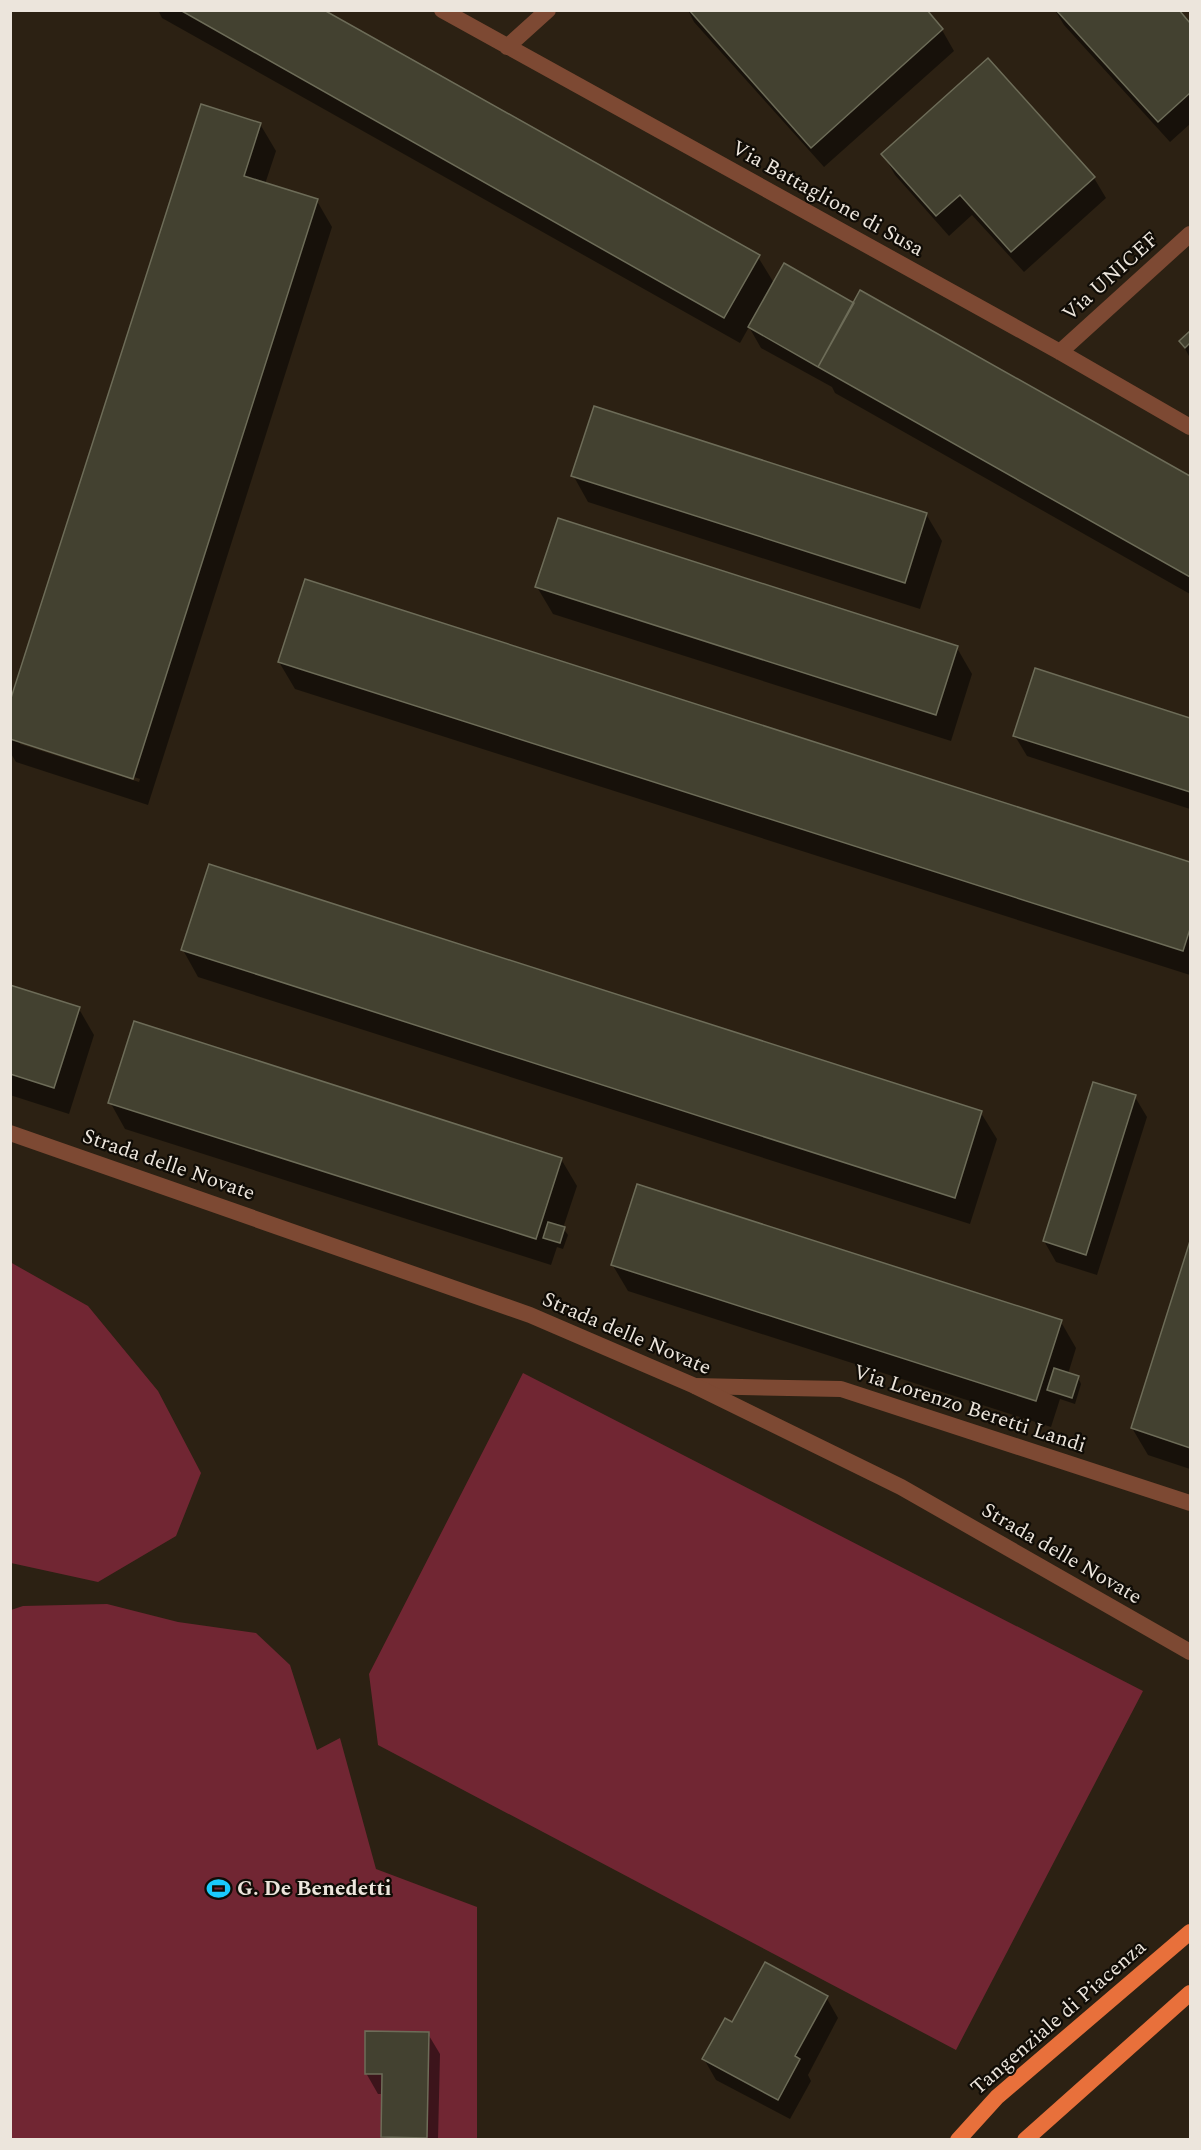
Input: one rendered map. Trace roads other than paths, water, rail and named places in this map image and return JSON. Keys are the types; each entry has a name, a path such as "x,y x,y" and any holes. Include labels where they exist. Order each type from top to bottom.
{"highway":[{"name":"Tangenziale di Piacenza","path":"958,2139 997,2097 1191,1932"},
{"path":"1024,2139 1191,1993"}],"street":[{"name":"Via Battaglione di Susa","path":"442,10 1060,352 1191,427"},
{"path":"507,47 548,10"},
{"name":"Via UNICEF","path":"1060,352 1191,234"},
{"name":"Strada delle Novate","path":"10,1133 530,1315 695,1386 901,1487 1191,1652"},
{"path":"10,1143 36,1141"},
{"name":"Via Lorenzo Beretti Landi","path":"695,1386 841,1389 1191,1503"}],"place":[{"name":"G. De Benedetti","path":"219,1888"}]}
